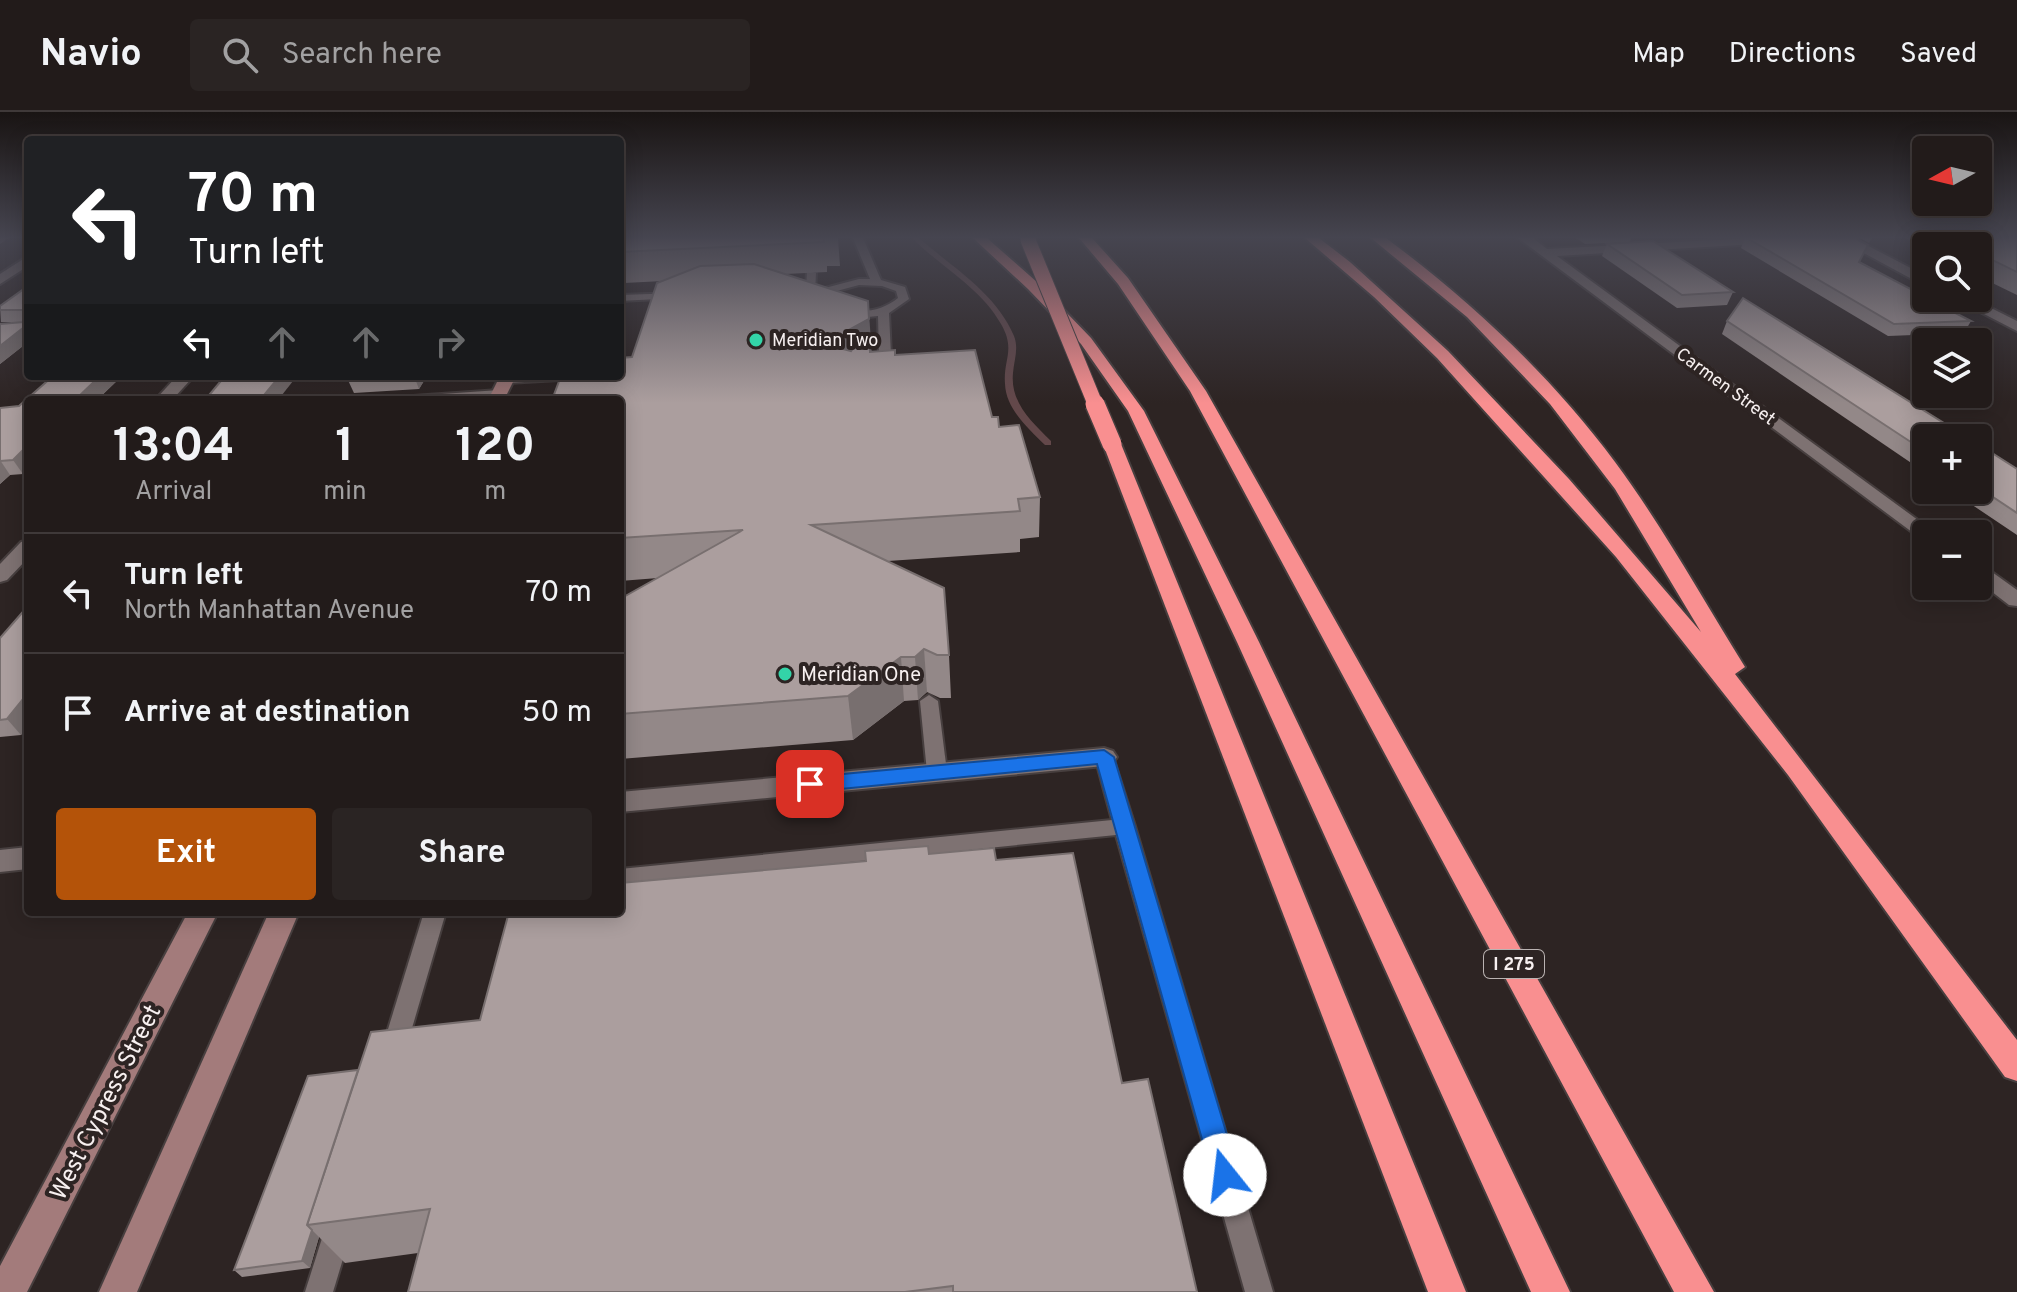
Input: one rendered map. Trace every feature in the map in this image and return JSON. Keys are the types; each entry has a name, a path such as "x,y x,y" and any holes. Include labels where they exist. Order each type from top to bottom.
{"highway":[{"path":"1040,293 1086,341 1136,411 1241,628 1551,1292"},
{"path":"1050,293 1447,1292"},
{"name":"I 275","path":"1130,293 1198,391 1695,1292"},
{"path":"1373,293 1427,341 1524,440 1672,611 1796,767 2017,1066"},
{"path":"1448,293 1560,404 1608,466 1659,542 1796,767"}],"street":[{"name":"Carmen Street","path":"1599,293 1912,523"},
{"path":"1988,312 2017,327"},
{"path":"167,396 182,380"},
{"path":"0,576 24,550"},
{"path":"1992,581 2017,600"},
{"path":"624,802 1104,757"},
{"path":"0,861 24,858"},
{"name":"West Cypress Street","path":"7,1292 201,916"},
{"path":"118,1292 282,916"}],"lane":[{"path":"828,293 823,301 828,307 849,313 883,311 899,304 904,293"},
{"path":"624,298 684,295"},
{"path":"855,372 885,356 883,311"},
{"path":"440,396 538,380"},
{"path":"929,701 937,772"},
{"path":"1104,757 1259,1292"},
{"path":"624,877 1125,826"},
{"path":"384,1082 434,916"},
{"path":"319,1292 347,1202"}],"building":[{"path":"18,293 24,293 24,327 0,346 0,324 23,322 23,310 0,310 0,306"},
{"path":"654,293 844,293 868,301 869,319 845,332 837,344 839,348 851,351 859,340 869,334 870,352 895,350 895,355 975,350 992,417 998,417 999,427 1019,425 1040,497 1018,499 1020,511 811,525 944,588 949,655 937,655 924,649 915,657 901,657 848,696 624,714 624,597 743,530 624,538 624,396 554,396 560,380 624,380 624,358 632,357"},
{"path":"1841,293 1912,293 1912,312 1953,312 1971,321 1894,324"},
{"path":"1743,298 1912,403 1912,408 1920,408 1946,424 1912,424 1912,443 1727,321"},
{"path":"48,380 96,380 79,396 30,396"},
{"path":"222,380 277,380 263,396 208,396"},
{"path":"24,402 24,449 13,460 0,461 0,408 19,406"},
{"path":"1992,453 2017,469 2017,513 1992,496"},
{"path":"24,611 24,698 7,719 0,720 0,638"},
{"path":"928,846 929,854 994,848 996,860 1073,853 1122,1083 1148,1079 1197,1292 953,1292 953,1286 905,1292 408,1292 430,1209 307,1225 371,1032 480,1020 508,916 624,916 624,883 866,861 865,851"},
{"path":"358,1070 307,1225 312,1230 302,1261 234,1270 308,1076"}],"waterway":[{"path":"980,293 1005,324 1013,344 1008,382 1014,402 1048,443"}],"place":[{"name":"Meridian Two","path":"756,340"},
{"name":"Meridian One","path":"785,674"}],"route":[{"path":"810,784 1104,757 1225,1175"}]}
